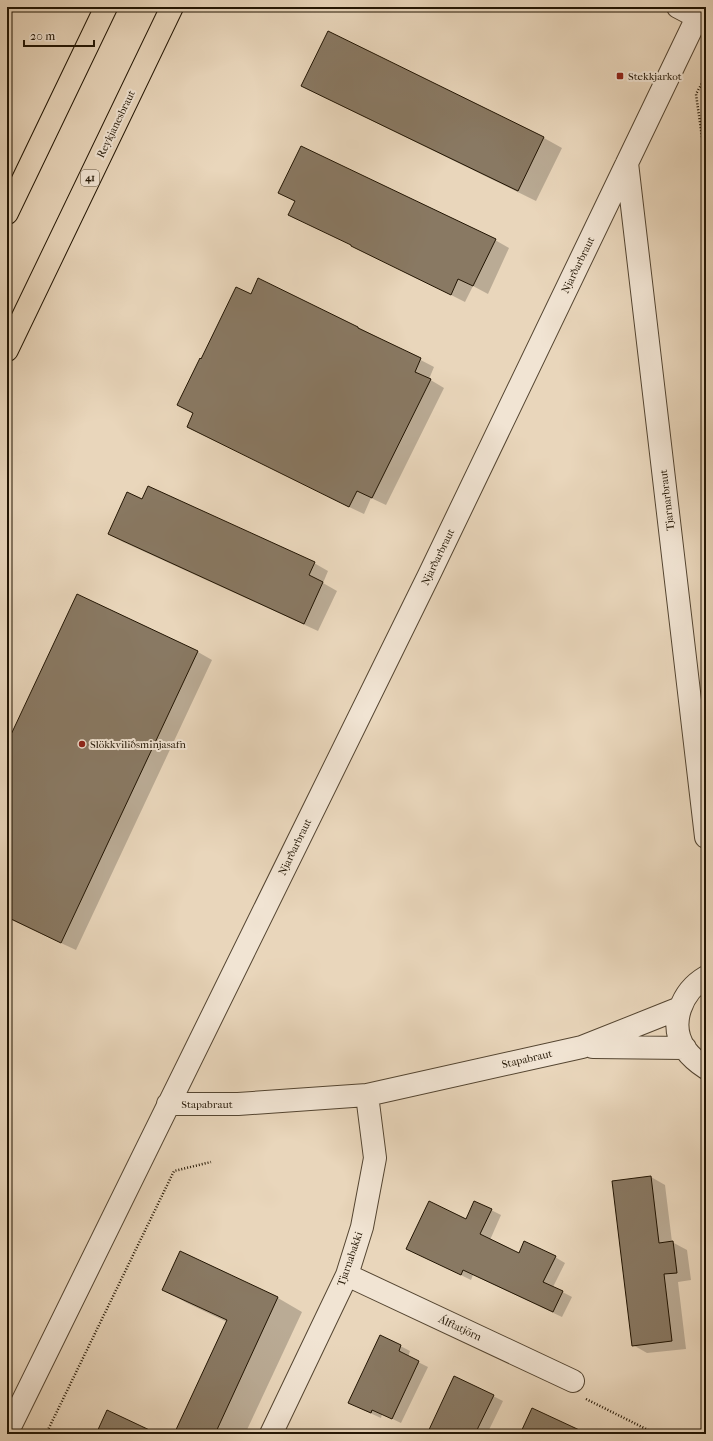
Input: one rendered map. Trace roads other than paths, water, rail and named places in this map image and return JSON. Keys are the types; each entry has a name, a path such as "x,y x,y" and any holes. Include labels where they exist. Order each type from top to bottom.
{"highway":[{"path":"7,213 106,7"},
{"name":"Reykjanesbraut","path":"7,350 172,7"}],"street":[{"path":"678,7 700,12"},
{"name":"Njarðarbraut","path":"168,1104 429,575 700,12"},
{"name":"Tjarnarbraut","path":"627,163 706,837"},
{"path":"706,974 685,996 680,1008 678,1022 680,1035 685,1048 695,1061 706,1068"},
{"name":"Stapabraut","path":"7,1433 168,1104 238,1104 367,1095 582,1046 680,1008"},
{"name":"Stapabraut","path":"582,1046 685,1048"},
{"name":"Tjarnabakki","path":"271,1434 347,1275 362,1227 375,1158 367,1095"},
{"name":"Álftatjörn","path":"347,1275 573,1381"}],"place":[{"name":"Stekkjarkot","path":"620,76"},
{"name":"Slökkviliðsminjasafn","path":"82,744"}]}
